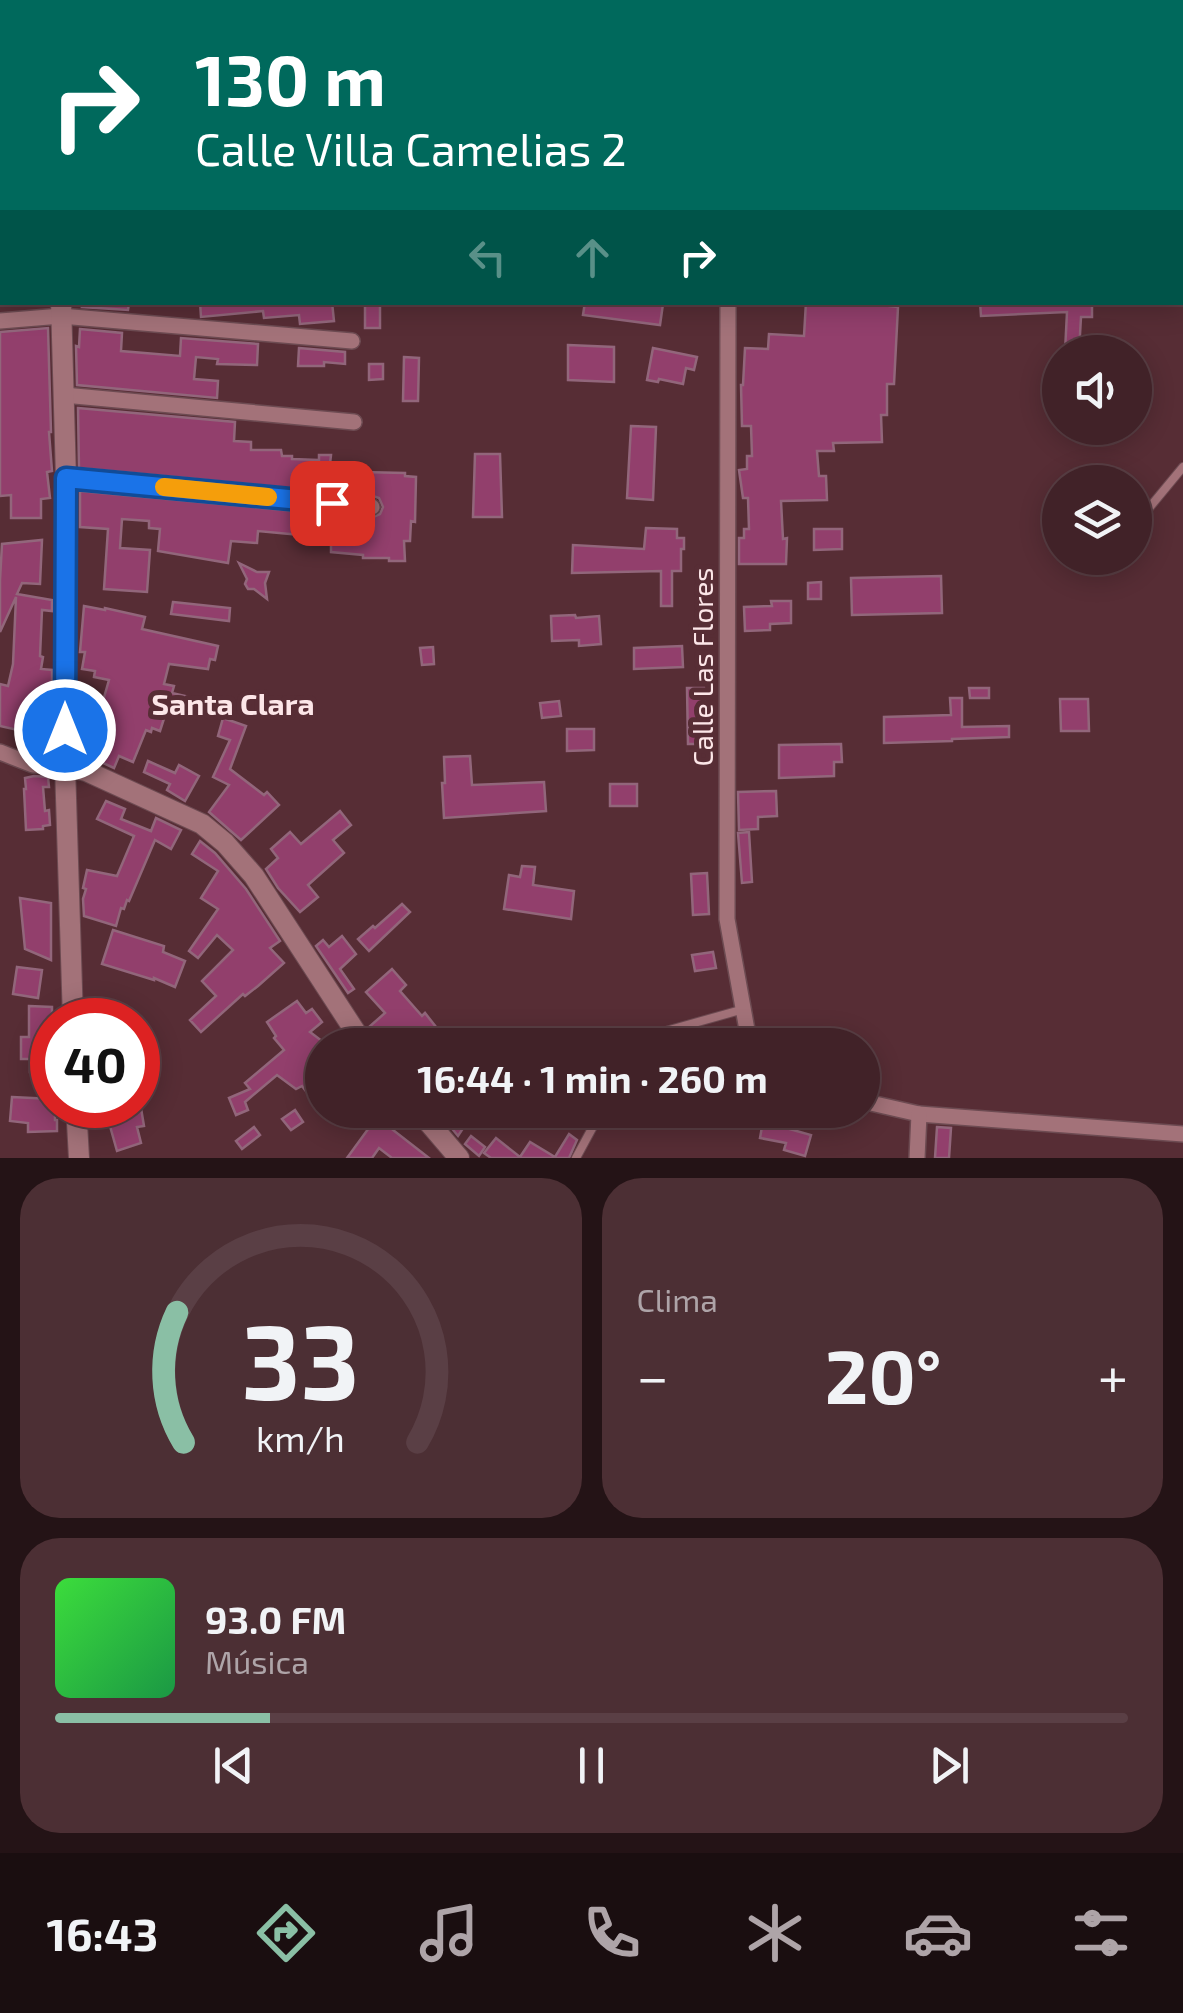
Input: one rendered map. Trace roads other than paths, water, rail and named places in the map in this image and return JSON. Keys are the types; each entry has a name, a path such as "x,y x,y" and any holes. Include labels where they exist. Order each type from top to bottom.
{"street":[{"name":"Calle Las Flores","path":"728,305 727,920 748,1028"},
{"path":"61,309 66,478 65,766 72,998"},
{"path":"0,321 61,309 352,340"},
{"path":"64,395 354,422"},
{"path":"66,478 372,507"},
{"path":"0,752 33,765 65,766 86,772 202,824 254,876 353,1028"},
{"path":"880,1105 919,1114 1183,1134"},
{"path":"916,1158 919,1114"},
{"path":"78,1128 80,1158"},
{"path":"433,1128 458,1158"}],"lane":[{"path":"1152,504 1183,467"},
{"path":"676,1028 744,1009"},
{"path":"576,1158 592,1128"}],"district":[{"name":"Santa Clara","path":"233,705"}]}
